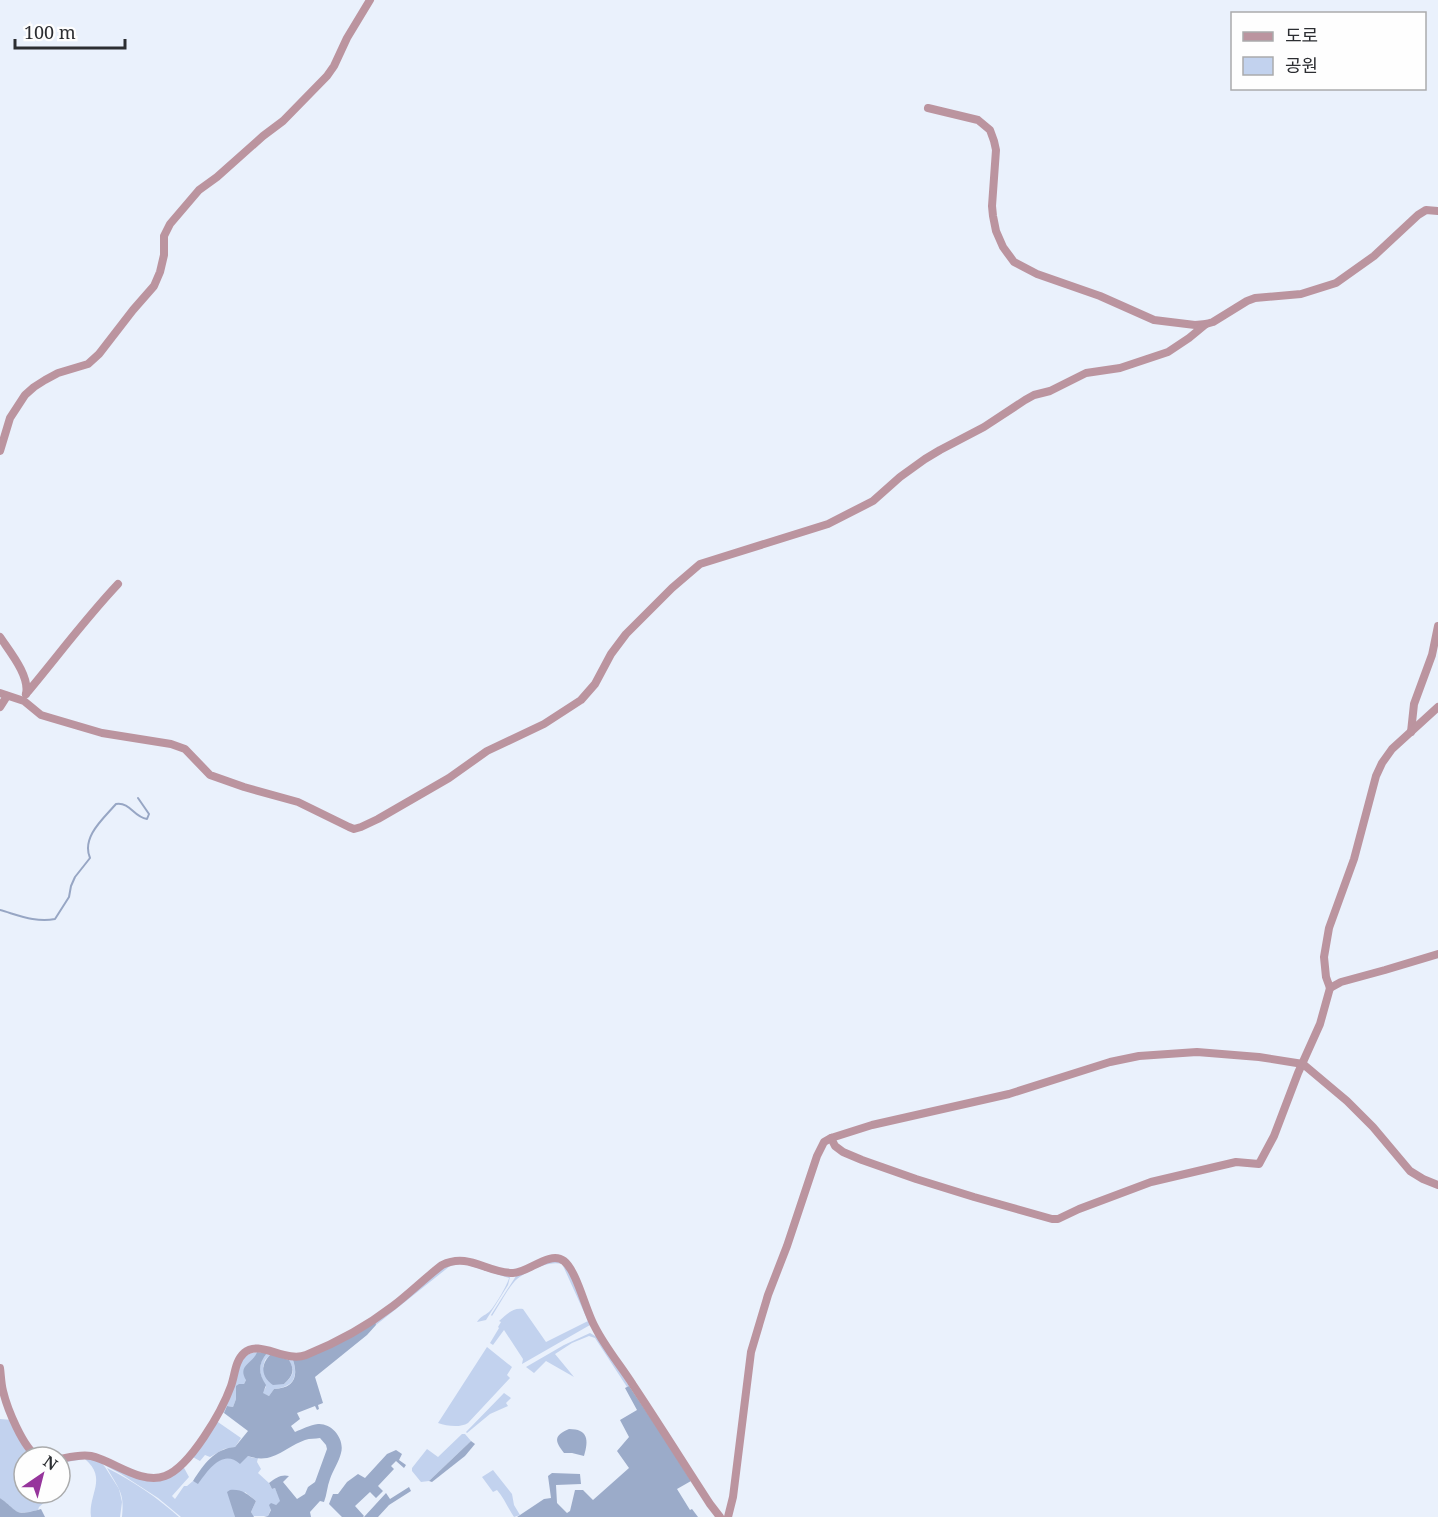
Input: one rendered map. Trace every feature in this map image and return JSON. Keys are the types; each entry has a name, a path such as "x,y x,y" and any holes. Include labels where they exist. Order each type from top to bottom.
{"street":[{"path":"0,451 10,418 26,395 45,380 58,373 88,364 99,354 154,286 164,255 164,236 170,224 199,190 283,121 327,76 370,0"},
{"path":"928,108 978,120 990,130 996,150 993,216 1003,247 1014,262 1037,274 1107,298 1154,320 1195,325 1206,324 1247,301 1301,294 1336,283 1374,256 1426,210 1438,211"},
{"path":"0,706 3,695 25,698 41,715 60,721 102,733 171,744 185,749 210,775 298,802 354,829 361,827 449,778 494,747 544,724 582,699 596,684 611,654 626,634 672,588 700,564 828,524 873,501 924,459 975,433 1034,395 1050,391 1086,373 1111,371 1168,352 1206,324"},
{"path":"25,698 94,609 118,584"},
{"path":"1411,732 1414,704 1432,655 1438,626"},
{"path":"0,637 19,665 27,688 25,698"},
{"path":"831,1138 835,1146 843,1152 916,1179 1043,1217 1058,1219 1151,1182 1236,1162 1259,1164 1274,1136 1320,1024 1329,988 1324,957 1329,928 1354,859 1376,776 1392,749 1438,707"},
{"path":"1329,988 1341,982 1438,954"},
{"path":"728,1517 733,1497 748,1364 753,1342 817,1156 824,1142 831,1138 872,1125 1009,1094 1110,1062 1139,1056 1197,1052 1259,1057 1303,1064 1347,1101 1373,1127 1410,1171 1438,1185"},
{"path":"72,1457 91,1456 145,1478 162,1477 185,1462 206,1433 228,1393 239,1361 248,1350 262,1349 294,1358 308,1354 372,1320 392,1307 442,1265 450,1262 466,1261 494,1270 516,1273 548,1259 558,1258 565,1262 571,1271 594,1327 720,1517"},
{"path":"0,1368 2,1394 27,1445"}],"green space":[{"path":"557,1261 562,1264 545,1265 517,1279 491,1315 516,1276 544,1263"},
{"path":"460,1262 510,1277 508,1285 486,1320 477,1322 494,1306 509,1278 461,1263 450,1266 376,1325 375,1320 443,1267"},
{"path":"562,1264 573,1279 590,1325 522,1364 523,1359 504,1330 493,1345 490,1343 499,1328 501,1322 499,1321 510,1312 523,1309 546,1342 588,1321"},
{"path":"590,1333 597,1337 629,1386 627,1387 595,1338 589,1336 555,1354 574,1377 546,1361 534,1373 526,1367 564,1345"},
{"path":"487,1347 512,1367 507,1375 510,1378 468,1423 453,1426 438,1423"},
{"path":"257,1352 255,1359 250,1362 244,1384 236,1391 233,1407 227,1406 224,1413 220,1411 241,1362 247,1355"},
{"path":"267,1353 271,1354 265,1360 263,1367 284,1384 293,1373 289,1360 293,1360 295,1367 293,1381 274,1389 269,1396 262,1393 266,1387 260,1370"},
{"path":"504,1393 511,1398 506,1403 508,1406 490,1414 467,1433 466,1432"},
{"path":"0,1419 12,1420 27,1445 12,1445 12,1505 41,1505 38,1510 24,1513 16,1511 0,1498"},
{"path":"215,1420 241,1438 235,1447 224,1449 210,1457 205,1455 200,1461 191,1456"},
{"path":"462,1434 465,1434 471,1441 429,1481 421,1482 412,1468 427,1449 438,1457"},
{"path":"248,1456 258,1458 257,1462 261,1469 258,1473 272,1489 275,1488 281,1501 271,1509 268,1516 253,1516 251,1512 256,1501 245,1492 234,1511 235,1517 181,1517 158,1498 101,1461 153,1480 183,1466 189,1477 172,1496 175,1499 184,1486 193,1481 198,1483 210,1467 218,1461"},
{"path":"72,1458 99,1460 105,1467 119,1489 122,1502 120,1517 91,1517 96,1487 95,1473 85,1459 72,1461"},
{"path":"107,1468 145,1490 179,1517 122,1517 121,1496"},
{"path":"493,1470 512,1494 514,1505 520,1515 514,1517 497,1490 493,1492 482,1477"}],"shaded area":[{"path":"375,1320 376,1325 367,1335 315,1377 323,1403 318,1405 317,1410 315,1406 297,1413 300,1419 291,1426 295,1432 312,1425 323,1424 336,1433 341,1442 340,1456 330,1479 324,1502 320,1501 310,1512 311,1517 264,1517 268,1516 271,1510 269,1505 271,1503 276,1505 280,1501 275,1488 272,1489 269,1483 281,1476 289,1476 283,1482 297,1499 305,1494 308,1487 315,1482 327,1449 320,1438 305,1440 272,1457 248,1456 240,1464 228,1458 222,1460 211,1467 198,1484 193,1481 210,1458 221,1451 235,1447 248,1431 224,1413 227,1406 233,1407 236,1399 236,1386 244,1384 246,1380 244,1368 257,1352 267,1353 260,1369 266,1385 263,1393 269,1396 274,1389 286,1387 293,1381 295,1366 293,1360"},
{"path":"271,1354 289,1360 291,1364 292,1373 284,1384 273,1385 264,1374 265,1362"},
{"path":"629,1386 691,1481 677,1489 690,1510 692,1509 698,1517 517,1517 544,1499 551,1498 548,1476 552,1473 580,1474 581,1484 556,1485 557,1503 567,1513 570,1511 575,1490 583,1490 593,1500 629,1468 617,1451 629,1437 620,1420 637,1410 625,1388"},
{"path":"569,1429 580,1431 586,1436 584,1456 564,1453 557,1442 560,1434"},
{"path":"471,1441 475,1444 465,1456 432,1482 429,1481"},
{"path":"396,1450 402,1454 399,1460 406,1465 404,1468 396,1461 391,1466 394,1469 378,1486 383,1491 376,1498 370,1492 355,1506 363,1517 342,1517 329,1504 333,1494 338,1494 347,1482 358,1474 365,1478 387,1454"},
{"path":"409,1487 411,1491 389,1505 378,1517 364,1517 386,1493 390,1499"},
{"path":"241,1491 256,1501 251,1512 254,1517 235,1517 227,1492"},
{"path":"0,1498 18,1512 26,1513 41,1509 45,1517 0,1517"}],"waterway":[{"path":"0,910 34,919 55,919 69,897 75,877 90,858 88,850 91,835 116,804 125,805 138,816 147,819 149,814 138,798"}]}
